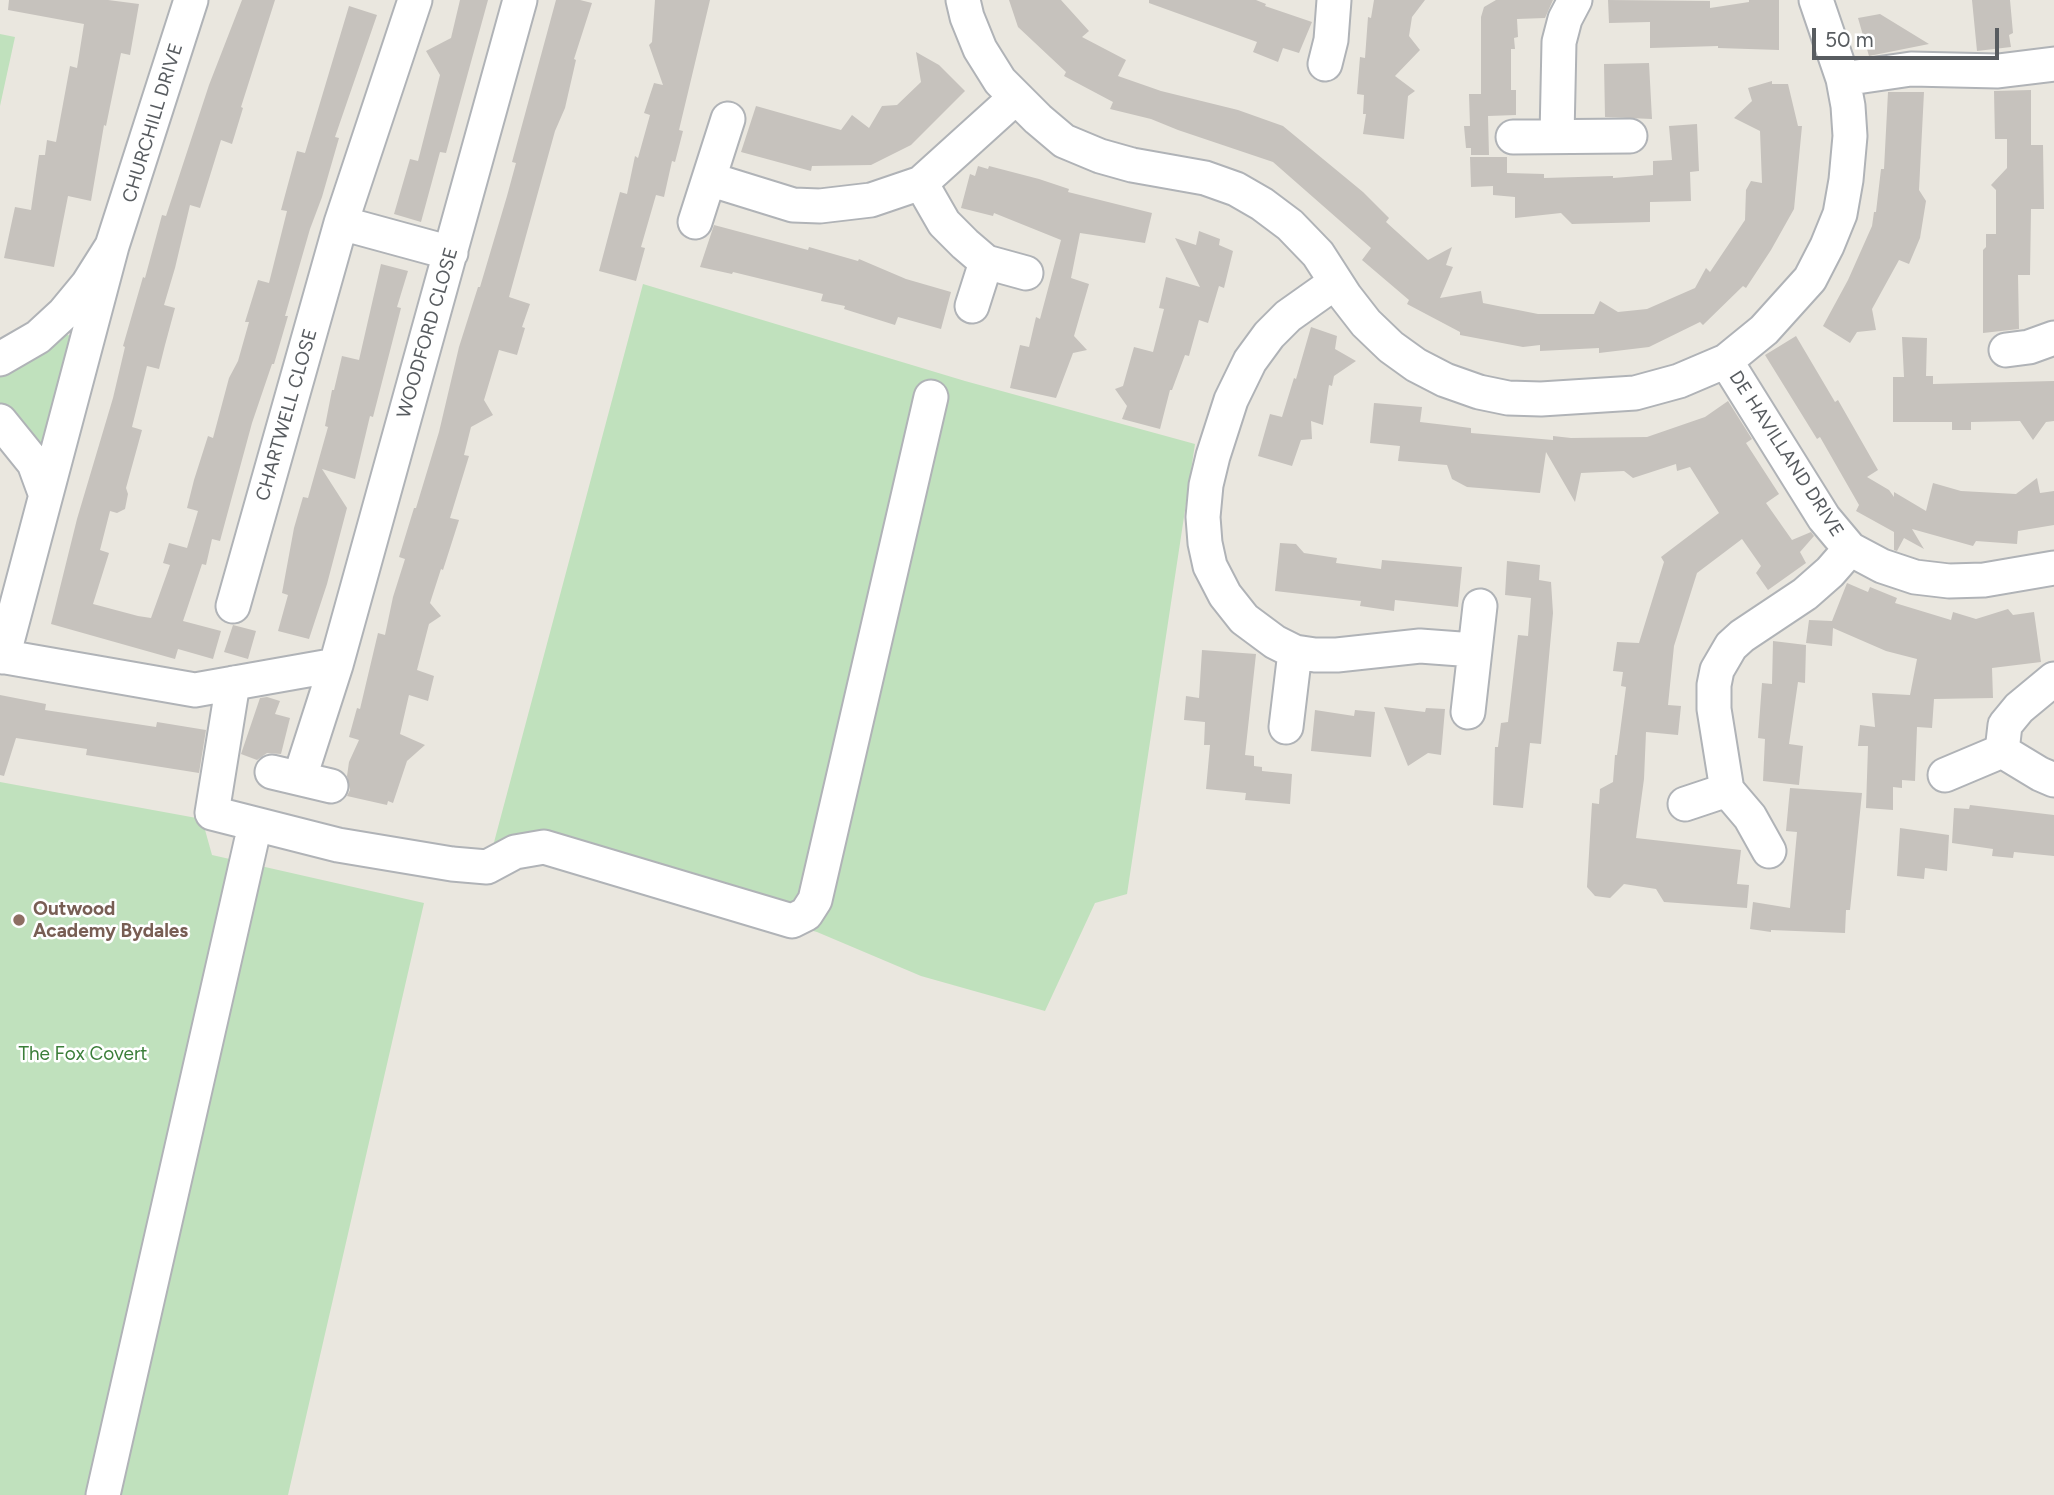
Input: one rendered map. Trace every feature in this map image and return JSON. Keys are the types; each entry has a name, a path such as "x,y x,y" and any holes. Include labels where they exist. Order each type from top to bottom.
{"street":[{"name":"CHURCHILL DRIVE","path":"1,657 113,246 191,0"},
{"name":"CHARTWELL CLOSE","path":"233,606 341,223 415,0"},
{"name":"WOODFORD CLOSE","path":"301,778 336,665 520,0"},
{"path":"963,0 980,49 1000,81 1015,98 1064,141 1132,166 1205,178 1236,189 1290,225 1318,254 1366,323 1391,348 1445,380 1499,396 1541,399 1634,393 1679,381 1726,361 1764,330 1810,279 1840,214 1850,136 1843,79 1816,0"},
{"path":"1325,64 1331,40 1334,0"},
{"path":"1557,136 1559,43 1565,19 1575,0"},
{"path":"1843,79 1911,69 1998,71 2054,64"},
{"path":"709,179 793,205 820,206 871,201 921,183 1015,98"},
{"path":"695,222 728,119"},
{"path":"1513,137 1630,136"},
{"path":"921,183 944,223 986,262 1026,273"},
{"path":"341,223 451,253"},
{"name":"CHURCHILL DRIVE","path":"0,359 38,337 64,313 88,284 113,246"},
{"path":"972,306 986,262"},
{"path":"1336,282 1288,316 1250,361 1231,400 1206,485 1203,517 1210,566 1225,595 1244,619 1275,642 1294,652 1337,655 1420,646 1474,649"},
{"path":"2006,350 2029,347 2054,338"},
{"name":"DE HAVILLAND DRIVE","path":"1726,361 1824,518 1850,549 1882,566 1915,577 1950,581 2052,576"},
{"path":"233,684 212,813 338,845 476,866 487,867 515,852 544,847 792,920 806,914 815,900 931,397"},
{"path":"0,421 34,463 45,493"},
{"path":"1769,851 1750,817 1727,790 1714,709 1717,670 1724,656 1742,636 1805,594 1830,572 1850,549"},
{"path":"1468,712 1480,606"},
{"path":"1286,727 1294,652"},
{"path":"1,657 195,690 336,665"},
{"path":"2002,751 2005,725 2019,708 2054,679"},
{"path":"1945,775 2002,751"},
{"path":"2002,751 2054,780"},
{"path":"1685,804 1727,790"},
{"path":"103,1495 255,825"}],"green space":[{"path":"0,34 15,37 0,106"},
{"path":"643,284 965,381 1195,444 1127,894 1095,903 1045,1011 921,976 817,932 493,846"},
{"path":"64,333 72,337 45,446 38,447 0,407 0,375"},
{"name":"The Fox Covert","path":"0,782 202,819 212,855 424,903 288,1495 0,1495"}],"building":[{"path":"9,0 108,0 139,4 130,55 121,53 106,126 104,125 91,201 68,196 54,267 4,258 15,207 31,210 39,155 45,155 47,140 56,142 70,66 77,68 84,24 8,10"},
{"path":"242,0 275,0 232,144 221,140 200,208 190,205 164,305 175,308 159,369 147,366 132,427 142,430 126,488 128,494 125,509 117,513 110,511 100,550 109,553 93,604 138,616 151,618 170,565 163,563 169,543 187,548 198,511 187,508 194,480 208,436 213,438 229,378 238,361 249,322 245,322 258,280 269,283 287,211 281,210 297,151 305,153 349,6 377,15 335,137 339,138 310,229 274,364 252,423 220,541 212,539 206,565 202,564 183,621 221,631 213,659 178,649 175,659 51,624 143,277 145,278 162,215 166,216 209,85"},
{"path":"460,0 488,0 446,153 440,152 421,222 394,214 410,159 418,161 440,75 426,51 451,38"},
{"path":"556,0 592,3 574,59 576,60 565,108 555,131 509,297 530,304 522,327 525,328 517,355 499,350 484,400 493,415 471,427 464,455 469,456 450,518 459,520 430,603 441,616 429,624 417,670 434,676 428,701 409,695 400,734 425,745 407,761 393,803 388,801 387,805 347,796 350,790 347,776 349,762 359,740 349,737 357,708 360,709 378,633 385,635 405,559 399,557 439,432 459,347 507,196 516,163 512,162"},
{"path":"655,0 710,0 679,130 683,131 675,162 672,161 664,197 656,195 641,247 645,248 636,281 599,271 620,192 627,194 635,156 638,158 650,115 644,113 654,83 663,85 649,45 652,42"},
{"path":"1009,0 1061,0 1089,31 1082,37 1126,60 1118,76 1161,91 1238,110 1283,126 1363,192 1389,218 1386,222 1428,260 1452,247 1446,265 1453,267 1440,298 1481,291 1483,303 1538,314 1594,314 1600,301 1618,312 1647,309 1695,288 1706,268 1710,272 1745,220 1746,190 1751,181 1762,183 1760,131 1734,118 1752,101 1748,88 1772,81 1772,84 1788,84 1798,126 1802,126 1794,209 1746,288 1743,286 1703,325 1700,322 1649,347 1599,353 1599,348 1540,351 1540,345 1523,347 1460,335 1460,332 1407,304 1409,300 1362,260 1371,248 1273,162 1151,119 1110,109 1113,102 1064,76 1066,72 1018,27"},
{"path":"1149,0 1256,0 1266,4 1265,6 1312,22 1299,53 1283,48 1278,62 1253,52 1257,42 1149,3"},
{"path":"1374,0 1425,0 1412,17 1409,36 1420,50 1395,76 1415,91 1408,96 1404,139 1363,134 1366,114 1363,114 1364,95 1357,94 1360,57 1365,58 1368,17 1371,18"},
{"path":"1496,0 1553,0 1545,18 1517,19 1518,37 1514,38 1515,49 1511,49 1511,90 1516,90 1516,115 1488,116 1489,155 1471,155 1471,148 1466,148 1464,126 1470,126 1469,94 1481,94 1481,17 1484,7"},
{"path":"1608,0 1710,1 1710,8 1749,0 1779,0 1779,50 1718,46 1650,48 1650,22 1609,23"},
{"path":"1972,0 2010,0 2013,33 2009,35 2011,47 1977,51"},
{"path":"1880,14 1929,44 1869,56 1858,18"},
{"path":"916,52 939,65 965,91 911,145 871,165 812,166 811,171 741,152 756,106 841,130 852,115 869,128 882,106 897,105 921,82"},
{"path":"1649,63 1652,119 1605,117 1604,64"},
{"path":"2031,90 2031,145 2043,145 2044,209 2031,209 2030,275 2018,275 2019,329 1983,333 1983,250 1986,247 1986,234 1996,234 1996,190 1991,185 2007,168 2007,139 1995,139 1994,91"},
{"path":"1888,92 1924,92 1919,190 1926,201 1920,238 1909,264 1899,260 1872,309 1876,330 1857,332 1850,343 1823,326 1848,280 1876,212 1881,169 1884,169"},
{"path":"1697,124 1699,171 1690,172 1691,201 1650,202 1650,222 1572,224 1561,213 1515,218 1515,197 1493,195 1493,186 1471,187 1470,157 1507,157 1507,173 1544,174 1544,178 1653,175 1653,161 1672,160 1669,126"},
{"path":"978,166 988,169 989,166 1039,179 1069,189 1068,192 1152,213 1145,243 1080,233 1071,278 1089,284 1074,336 1087,350 1073,353 1056,398 1010,388 1020,345 1029,347 1036,317 1040,319 1061,240 994,213 993,216 961,208 970,174 975,176"},
{"path":"714,225 808,250 809,247 858,261 859,259 906,279 951,292 941,329 898,317 895,325 844,309 845,306 821,301 823,294 733,272 732,274 700,267"},
{"path":"1199,231 1220,239 1219,245 1233,251 1224,288 1219,286 1208,323 1199,320 1189,356 1185,355 1170,390 1160,429 1122,419 1127,406 1115,389 1123,386 1134,347 1153,352 1164,309 1159,308 1166,277 1200,287 1175,238 1196,245"},
{"path":"381,264 408,271 397,307 401,308 355,479 322,469 347,508 309,639 278,631 288,595 282,593 294,528 303,497 308,498 328,427 325,426 332,390 342,356 359,360"},
{"path":"1311,327 1337,336 1335,349 1356,361 1334,376 1332,386 1329,385 1323,425 1311,421 1312,439 1301,440 1292,466 1258,456 1270,414 1282,417"},
{"path":"1796,336 1835,402 1838,400 1878,470 1867,477 1889,490 1894,497 1894,492 1926,511 1933,483 1961,491 2016,494 2037,478 2040,493 2054,491 2054,525 2018,531 2017,544 1976,541 1973,546 1912,529 1924,549 1904,538 1897,551 1894,550 1894,532 1856,511 1859,505 1820,437 1817,439 1765,355"},
{"path":"1902,337 1927,338 1926,376 1933,376 1933,384 2054,381 2054,421 2046,422 2033,440 2020,421 1971,422 1971,430 1952,430 1952,422 1893,422 1893,377 1904,377"},
{"path":"1728,401 1752,439 1746,443 1779,494 1766,503 1792,540 1811,532 1814,536 1800,552 1806,563 1768,590 1756,573 1761,566 1742,539 1697,573 1674,646 1668,705 1681,706 1678,735 1646,732 1644,779 1636,838 1741,850 1737,884 1749,885 1747,908 1664,902 1656,889 1624,884 1610,898 1595,896 1587,887 1592,803 1599,804 1600,789 1613,782 1626,687 1621,686 1623,672 1613,671 1617,642 1639,643 1664,562 1661,557 1719,513 1690,467 1677,471 1676,464 1633,478 1624,471 1581,473 1575,502 1546,452 1540,493 1467,487 1452,479 1447,465 1398,461 1400,446 1370,443 1374,403 1422,407 1420,422 1471,428 1471,433 1553,440 1553,436 1647,437 1705,417"},
{"path":"1280,543 1296,544 1304,553 1337,558 1336,563 1381,569 1382,560 1462,567 1458,607 1395,600 1394,611 1360,606 1361,601 1275,591"},
{"path":"1507,561 1540,565 1539,580 1551,582 1553,613 1541,744 1530,743 1523,808 1493,805 1495,747 1498,747 1501,723 1508,722 1518,635 1528,636 1531,598 1505,595"},
{"path":"1847,583 1868,592 1870,587 1897,598 1895,603 1951,620 1953,612 1976,619 2008,609 2013,615 2034,612 2041,662 1992,668 1993,698 1934,699 1932,728 1917,727 1915,781 1902,780 1902,788 1893,787 1893,810 1866,808 1868,746 1858,746 1860,725 1875,727 1872,693 1910,695 1917,659 1886,651 1833,628 1832,646 1806,643 1809,620 1832,621"},
{"path":"233,625 256,631 248,659 224,652"},
{"path":"1773,641 1806,645 1805,683 1798,682 1789,744 1803,746 1799,785 1763,781 1765,739 1758,738 1762,683 1772,684"},
{"path":"1202,650 1256,654 1245,755 1254,756 1254,766 1262,767 1262,771 1292,774 1290,804 1245,800 1246,793 1206,789 1210,745 1204,745 1205,722 1184,720 1186,696 1199,698"},
{"path":"0,695 46,704 45,710 156,727 157,722 206,730 199,773 86,755 87,749 16,738 4,776 0,775"},
{"path":"260,698 280,701 275,714 290,718 281,754 267,753 257,760 241,754"},
{"path":"1384,707 1425,712 1426,708 1445,709 1441,755 1428,753 1408,766"},
{"path":"1315,710 1354,716 1355,710 1375,712 1371,757 1311,751"},
{"path":"1790,788 1862,793 1850,910 1846,910 1845,933 1771,932 1750,929 1753,902 1790,908 1797,832 1786,831"},
{"path":"1970,805 2054,815 2054,856 2014,852 2013,858 1992,856 1993,849 1952,843 1954,808 1969,809"},
{"path":"1900,828 1949,835 1947,871 1925,868 1924,879 1897,876"}],"place":[{"name":"Outwood Academy Bydales","path":"19,920"}]}
